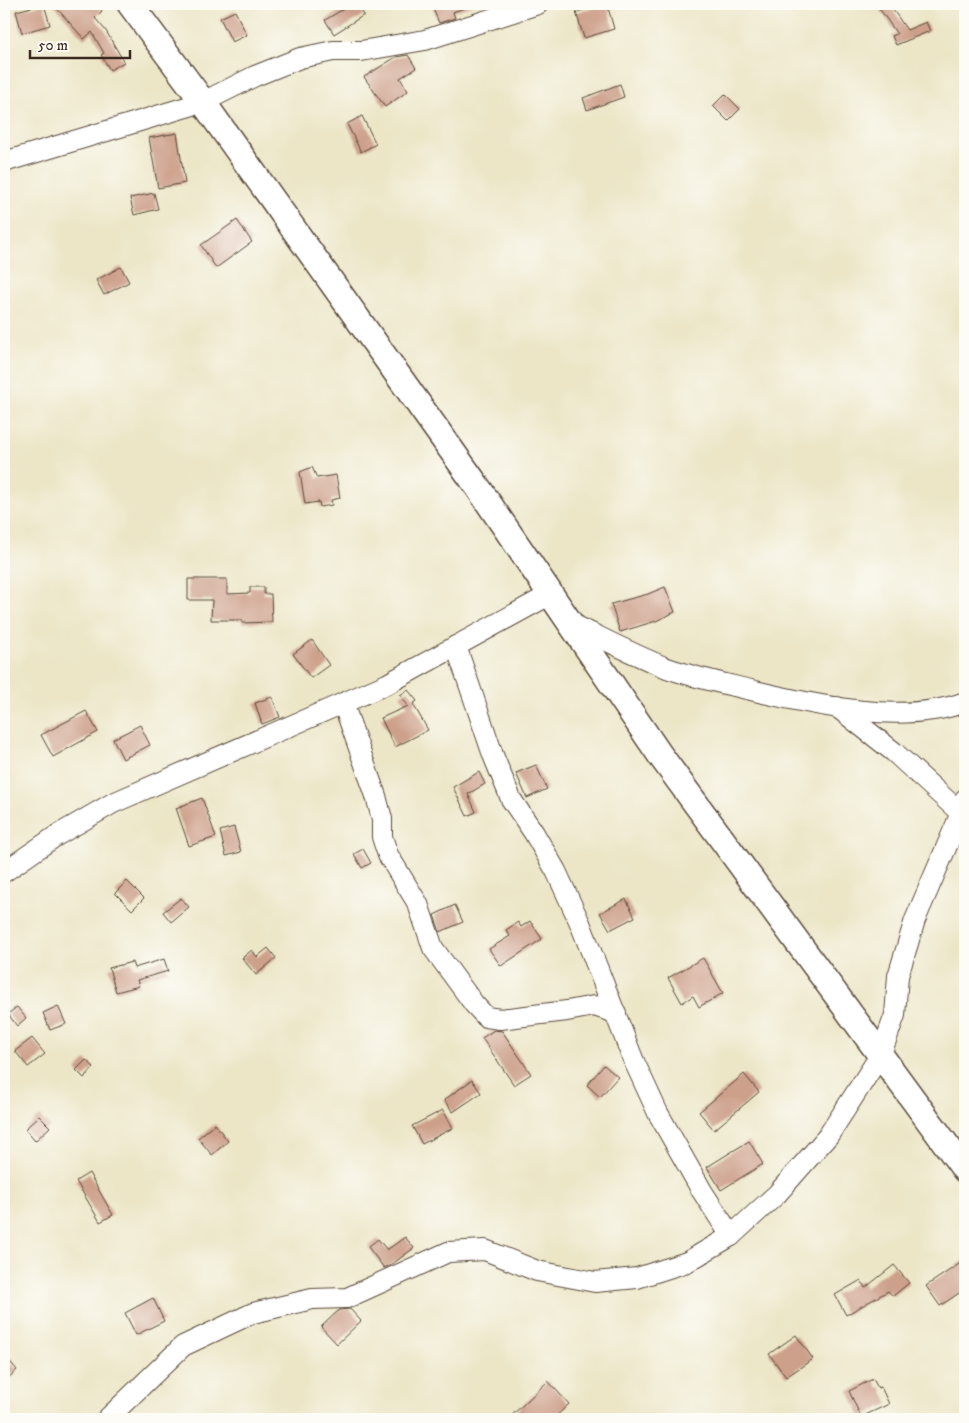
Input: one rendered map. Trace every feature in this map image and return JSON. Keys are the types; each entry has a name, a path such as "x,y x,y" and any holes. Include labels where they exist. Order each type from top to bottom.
{"main road":[{"path":"130,4 203,102 477,486 660,755 964,1165"}],"street":[{"path":"4,162 203,102 255,76 300,58 333,51 361,51 425,40 538,4"},
{"path":"4,872 56,836 113,803 387,684 550,594"},
{"path":"570,623 666,667 707,680 812,704 905,713 944,708 965,702"},
{"path":"456,646 493,755 511,799 556,871 580,923 633,1059 658,1113 702,1191 731,1236"},
{"path":"343,703 376,796 382,819 382,837 388,855 418,904 433,948 474,1004 486,1017 500,1019 594,1006 616,1013"},
{"path":"107,1419 183,1346 253,1313 312,1299 347,1298 448,1252 486,1250 537,1272 595,1282 638,1278 688,1262 731,1236 777,1194 828,1136 881,1054 895,1015 898,976 915,920 964,809 837,707"}],"building":[{"path":"44,4 50,25 22,33 16,11"},
{"path":"53,4 96,4 102,11 95,18 106,31 124,62 110,70 101,55 104,53 92,32 84,39"},
{"path":"352,4 357,4 364,15 334,34 325,20"},
{"path":"431,4 473,5 453,12 455,18 439,23"},
{"path":"607,4 614,29 584,38 576,12"},
{"path":"889,4 907,30 926,22 930,31 896,45 892,36 897,34 879,8"},
{"path":"235,11 247,35 232,42 220,18"},
{"path":"408,55 416,68 400,78 408,91 385,107 364,77 396,57"},
{"path":"620,84 624,97 587,110 583,98"},
{"path":"725,94 740,109 728,121 713,106"},
{"path":"362,116 376,144 361,152 347,124"},
{"path":"177,133 185,183 158,188 149,138"},
{"path":"154,193 158,209 134,215 130,198"},
{"path":"237,220 252,242 216,268 201,245"},
{"path":"121,267 129,282 104,295 96,280"},
{"path":"312,467 317,478 336,475 340,498 331,500 332,505 320,507 319,502 305,504 300,472"},
{"path":"188,579 227,579 227,594 250,593 250,587 264,587 264,594 271,594 272,622 242,623 242,620 211,620 212,600 188,600"},
{"path":"665,587 675,612 656,621 620,632 611,604 648,594"},
{"path":"312,640 329,665 311,678 293,654"},
{"path":"408,690 417,701 413,704 428,730 395,747 381,718 408,706 400,695"},
{"path":"272,697 280,717 262,724 255,703"},
{"path":"86,711 98,732 53,757 41,735"},
{"path":"140,725 150,745 123,759 113,739"},
{"path":"536,765 547,789 527,798 516,773"},
{"path":"479,772 485,784 468,794 476,812 467,816 453,787"},
{"path":"202,798 216,837 189,846 176,808"},
{"path":"234,827 241,852 226,856 220,831"},
{"path":"363,849 371,863 362,868 354,854"},
{"path":"127,881 144,898 132,910 115,893"},
{"path":"181,898 189,907 171,922 163,912"},
{"path":"626,899 635,917 610,930 600,913"},
{"path":"455,905 463,922 440,932 434,915"},
{"path":"530,921 542,939 501,966 489,949 510,936 506,930 518,922 521,927"},
{"path":"268,948 276,958 256,975 242,958 252,950 257,957"},
{"path":"703,958 723,993 699,1007 693,996 682,1003 668,978"},
{"path":"164,959 168,971 137,980 139,986 116,992 109,968 132,962 134,968"},
{"path":"58,1006 66,1024 50,1030 43,1013"},
{"path":"17,1007 26,1018 17,1026 8,1014"},
{"path":"494,1030 502,1031 531,1074 514,1085 482,1038"},
{"path":"32,1038 45,1054 28,1067 15,1051"},
{"path":"86,1060 94,1067 84,1078 76,1070"},
{"path":"604,1065 618,1077 600,1097 587,1085"},
{"path":"744,1074 759,1092 714,1130 699,1112"},
{"path":"472,1080 481,1093 453,1112 444,1100"},
{"path":"443,1110 453,1128 422,1144 412,1126"},
{"path":"39,1116 50,1127 35,1141 25,1129"},
{"path":"215,1124 228,1141 212,1155 198,1138"},
{"path":"749,1141 763,1164 721,1190 707,1167"},
{"path":"89,1173 113,1215 100,1222 76,1181"},
{"path":"405,1237 414,1248 384,1268 368,1247 378,1239 387,1250"},
{"path":"965,1260 965,1289 940,1306 926,1286"},
{"path":"894,1265 909,1283 893,1296 888,1291 846,1315 835,1295 861,1280 865,1288"},
{"path":"153,1298 164,1321 136,1335 125,1313"},
{"path":"350,1309 361,1321 337,1344 321,1327 339,1310"},
{"path":"796,1335 813,1359 786,1377 769,1354"},
{"path":"4,1354 17,1370 4,1382"},
{"path":"873,1379 878,1388 881,1387 889,1404 861,1417 849,1391"},
{"path":"548,1381 569,1404 553,1419 508,1419"}]}
